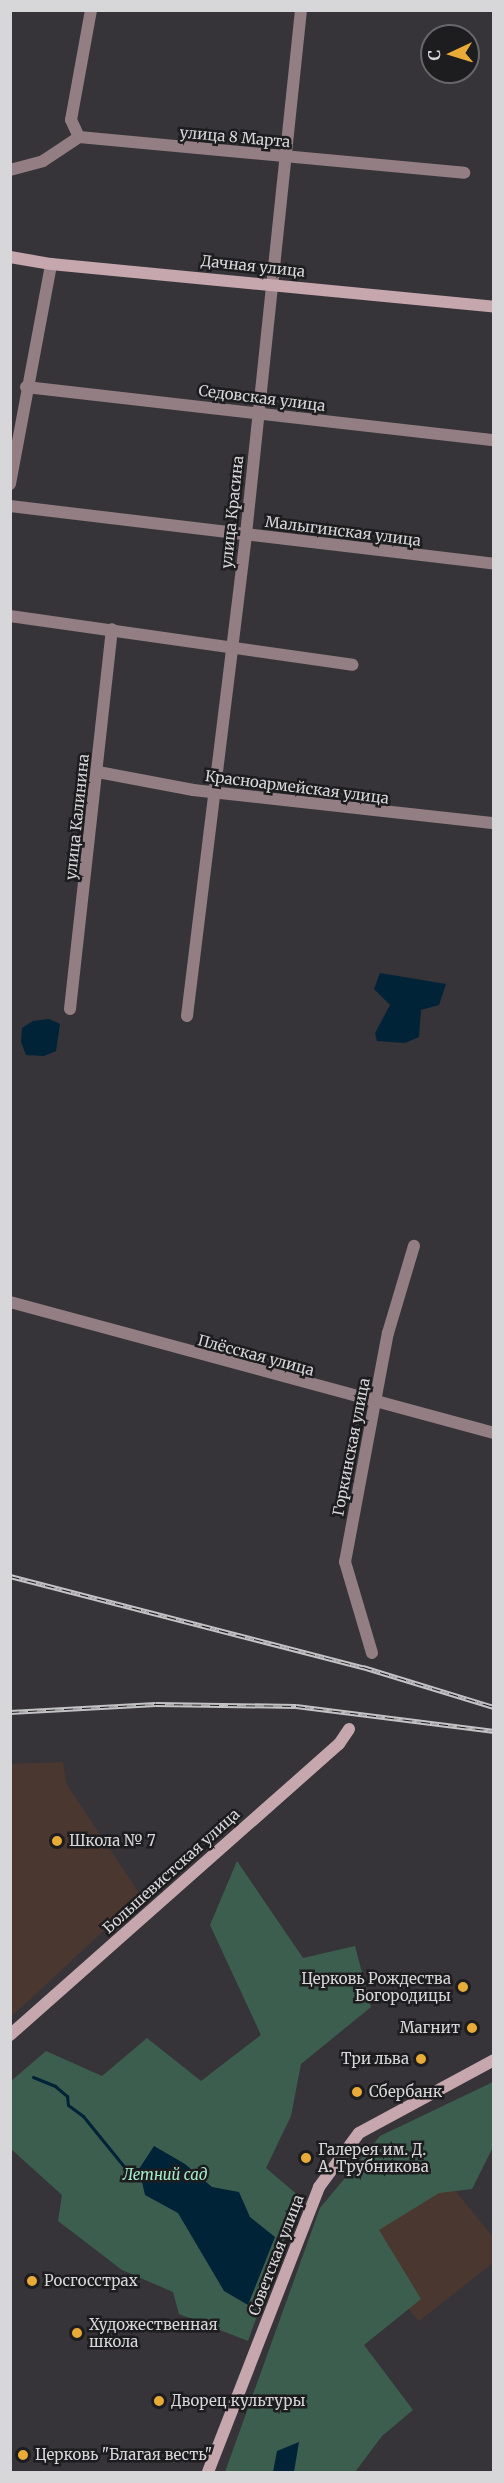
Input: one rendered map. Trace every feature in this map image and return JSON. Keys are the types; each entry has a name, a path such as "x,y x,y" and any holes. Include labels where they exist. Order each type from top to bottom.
{"street":[{"path":"10,170 43,161 79,137 71,120 91,10"},
{"name":"улица Красина","path":"188,1016 217,790 230,648 246,534 256,413 301,10"},
{"name":"улица 8 Марта","path":"79,137 464,173"},
{"name":"Дачная улица","path":"10,257 51,264 270,283 494,307"},
{"path":"10,484 26,387 51,264"},
{"name":"Седовская улица","path":"26,387 494,440"},
{"name":"Малыгинская улица","path":"10,506 494,564"},
{"path":"10,616 353,665"},
{"name":"улица Калинина","path":"70,1009 112,629"},
{"name":"Красноармейская улица","path":"98,772 193,790 217,790 383,814 494,823"},
{"name":"Горкинская улица","path":"372,1653 345,1562 388,1333 414,1246"},
{"name":"Плёсская улица","path":"10,1302 494,1433"},
{"name":"Большевистская улица","path":"10,2035 339,1744 349,1729"},
{"name":"Советская улица","path":"208,2472 319,2187 359,2133 494,2061"}],"shaded area":[{"name":"Школа № 7","path":"63,1762 67,1785 141,1896 11,2017 11,1764"},
{"path":"443,2176 493,2237 493,2263 419,2321 362,2254 376,2232"}],"green space":[{"name":"Летний сад","path":"237,1861 303,1958 355,1946 371,2007 301,2064 291,2116 266,2168 300,2197 248,2341 179,2314 173,2292 122,2270 58,2221 62,2195 11,2149 11,2081 46,2051 102,2076 147,2038 201,2081 261,2035 210,1925"},
{"path":"493,2082 493,2147 472,2189 439,2193 379,2230 421,2299 364,2345 413,2410 382,2436 355,2472 225,2472 320,2208 380,2136"}],"water":[{"path":"380,973 446,984 439,1005 421,1010 419,1037 405,1043 377,1041 375,1033 390,1005 374,989"},
{"path":"49,1019 60,1024 56,1051 44,1056 26,1055 21,1042 22,1028 33,1021"},
{"path":"154,2146 185,2164 212,2187 239,2192 250,2217 275,2237 248,2305 224,2291 178,2213 145,2195 139,2169"},
{"path":"299,2442 294,2472 273,2472 277,2451"}],"waterway":[{"path":"33,2077 55,2086 67,2096 68,2105 83,2116 126,2169 139,2169"}],"railway":[{"path":"10,1576 363,1667 494,1707"},
{"path":"10,1712 156,1704 296,1706 494,1731"}],"place":[{"name":"Школа № 7","path":"57,1841"},
{"name":"Церковь Рождества Богородицы","path":"463,1987"},
{"name":"Магнит","path":"472,2028"},
{"name":"Три льва","path":"421,2059"},
{"name":"Сбербанк","path":"357,2092"},
{"name":"Галерея им. Д. А. Трубникова","path":"306,2158"},
{"name":"Росгосстрах","path":"32,2281"},
{"name":"Художественная школа","path":"77,2333"},
{"name":"Дворец культуры","path":"159,2401"},
{"name":"Церковь \"Благая весть\"","path":"23,2455"}]}
